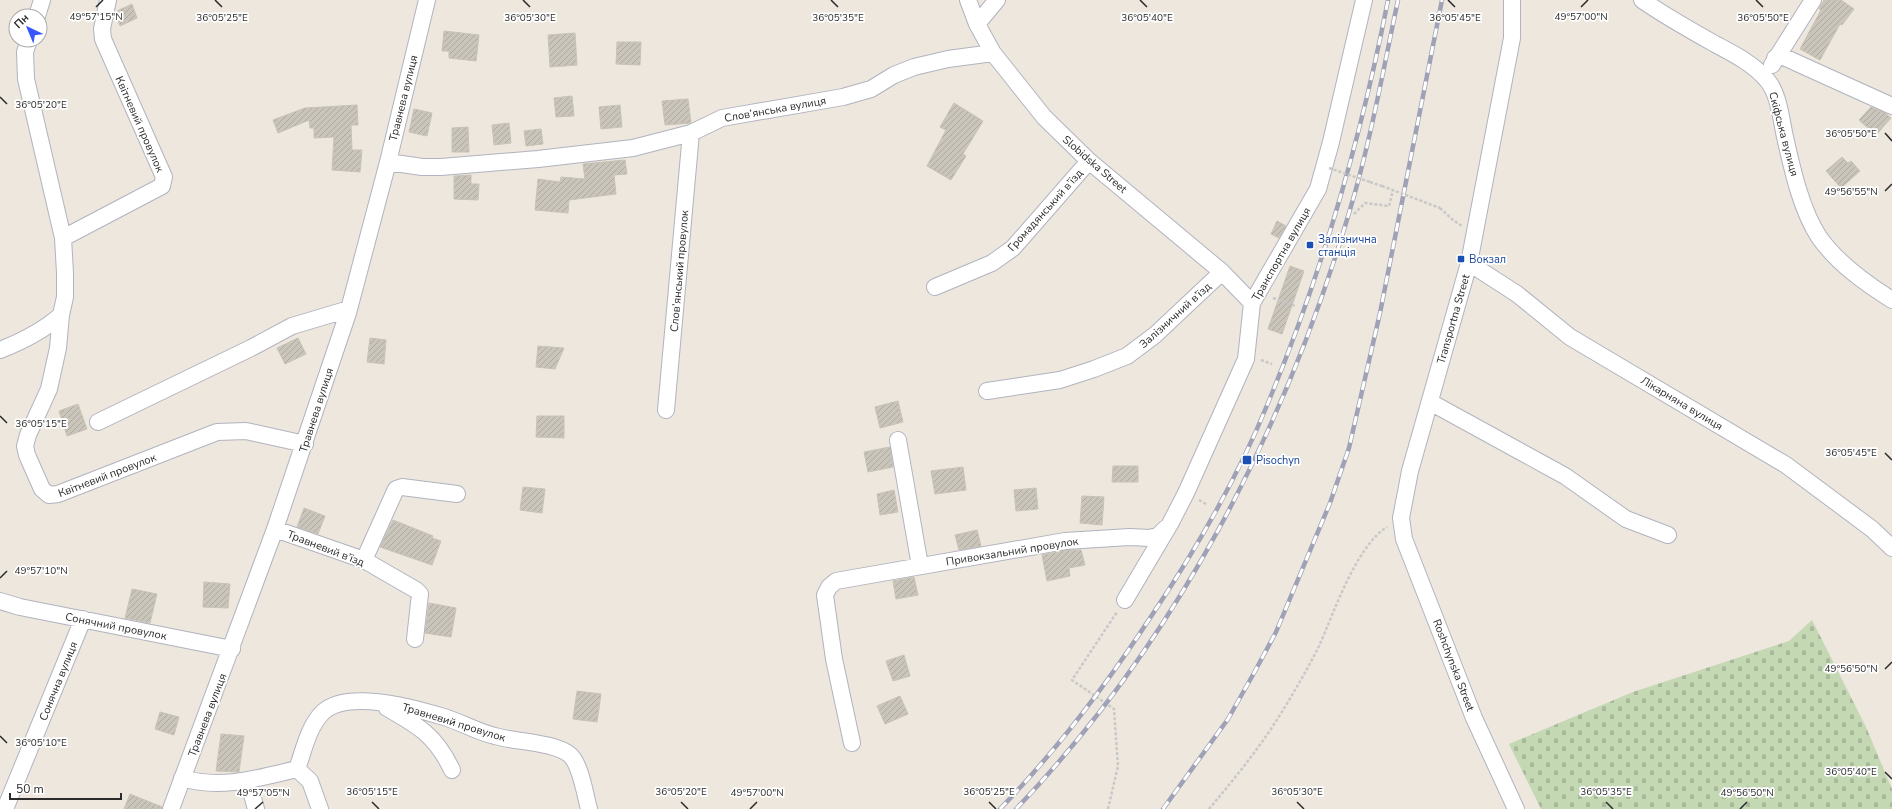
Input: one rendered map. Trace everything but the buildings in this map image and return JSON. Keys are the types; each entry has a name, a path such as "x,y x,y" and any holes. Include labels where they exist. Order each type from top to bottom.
{"street":[{"name":"Квітневий провулок","path":"63,238 162,186 164,182 164,177 103,39 102,29 108,0"},
{"name":"Травнева вулиця","path":"171,809 232,649 305,444 349,309 388,162 427,0"},
{"name":"Slobidska Street","path":"968,0 993,53 1044,117 1089,161 1255,298"},
{"path":"978,24 997,0"},
{"name":"Транспортна вулиця","path":"1125,600 1170,524 1192,480 1246,359 1255,298 1318,189 1333,134 1364,0"},
{"name":"Transportna Street","path":"1401,518 1410,471 1469,262 1512,38 1512,0"},
{"name":"Скіфська вулиця","path":"1642,0 1663,15 1733,54 1767,80 1775,95 1799,190 1818,236 1830,251 1848,268 1872,287 1892,300"},
{"path":"1767,80 1775,58 1813,0"},
{"name":"Квітневий провулок","path":"26,48 25,52 26,79 63,238 65,297 61,315 58,348 49,389 28,435 25,446 27,455 42,489 49,495 58,494 217,432 246,431 305,444"},
{"name":"Слов’янська вулиця","path":"388,162 422,167 441,167 538,159 633,148 692,133 722,118 843,98 871,89 894,75 914,67 948,59 993,53"},
{"path":"1775,58 1784,58 1797,63 1892,106"},
{"name":"Слов’янський провулок","path":"666,410 692,133"},
{"name":"Громадянський в’їзд","path":"935,287 992,263 1013,248 1089,161"},
{"name":"Лікарняна вулиця","path":"1469,262 1517,294 1570,337 1786,465 1872,529 1892,548"},
{"name":"Залізничний в’їзд","path":"988,391 1060,380 1127,356 1156,335 1222,272"},
{"path":"98,422 252,348 292,326 349,309"},
{"path":"0,350 20,342 48,327 61,315"},
{"path":"1430,402 1565,476 1626,519 1668,535"},
{"path":"898,440 920,566"},
{"path":"364,560 396,489 402,487 458,494"},
{"name":"Roshchynska Street","path":"1401,518 1404,539 1474,718 1516,809"},
{"name":"Привокзальний провулок","path":"852,743 834,659 825,595 826,591 836,581 1065,541 1130,537 1150,538 1159,535 1170,524"},
{"name":"Травневий в’їзд","path":"275,528 364,560 416,590 420,594 415,639"},
{"name":"Сонячний провулок","path":"0,601 20,607 232,649"},
{"name":"Сонячна вулиця","path":"5,809 83,619"},
{"name":"Травневий провулок","path":"298,769 314,723 324,711 350,701 401,705 444,717 493,736 560,749 571,756 576,763 589,809"},
{"path":"376,702 410,721 435,740 452,770"},
{"path":"182,778 197,783 210,784 248,780 298,769 310,781 320,809"},
{"path":"248,780 256,809"}],"path":[{"path":"1329,168 1440,208 1453,220"},
{"path":"1354,214 1365,203 1389,206 1392,190"},
{"path":"1255,298 1295,306"},
{"path":"1209,809 1231,782 1283,711 1318,648 1362,553 1379,532 1401,518"},
{"path":"1108,809 1118,766 1114,709 1072,680 1125,600"}],"green space":[{"path":"1812,620 1866,727 1892,789 1892,809 1541,809 1509,744 1633,692 1789,641"}],"railway":[{"path":"1000,809 1062,739 1117,666 1152,615 1201,538 1244,458 1288,354 1323,255 1352,154 1388,0"},
{"path":"1016,809 1073,745 1126,677 1174,605 1218,531 1257,454 1292,375 1323,295 1349,213 1370,134 1398,0"},
{"path":"1163,809 1228,719 1276,632 1330,503 1349,448 1380,313 1442,0"}],"place":[{"name":"Залізнична станція","path":"1310,245"},
{"name":"Вокзал","path":"1461,259"},
{"name":"Pisochyn","path":"1247,460"}]}
